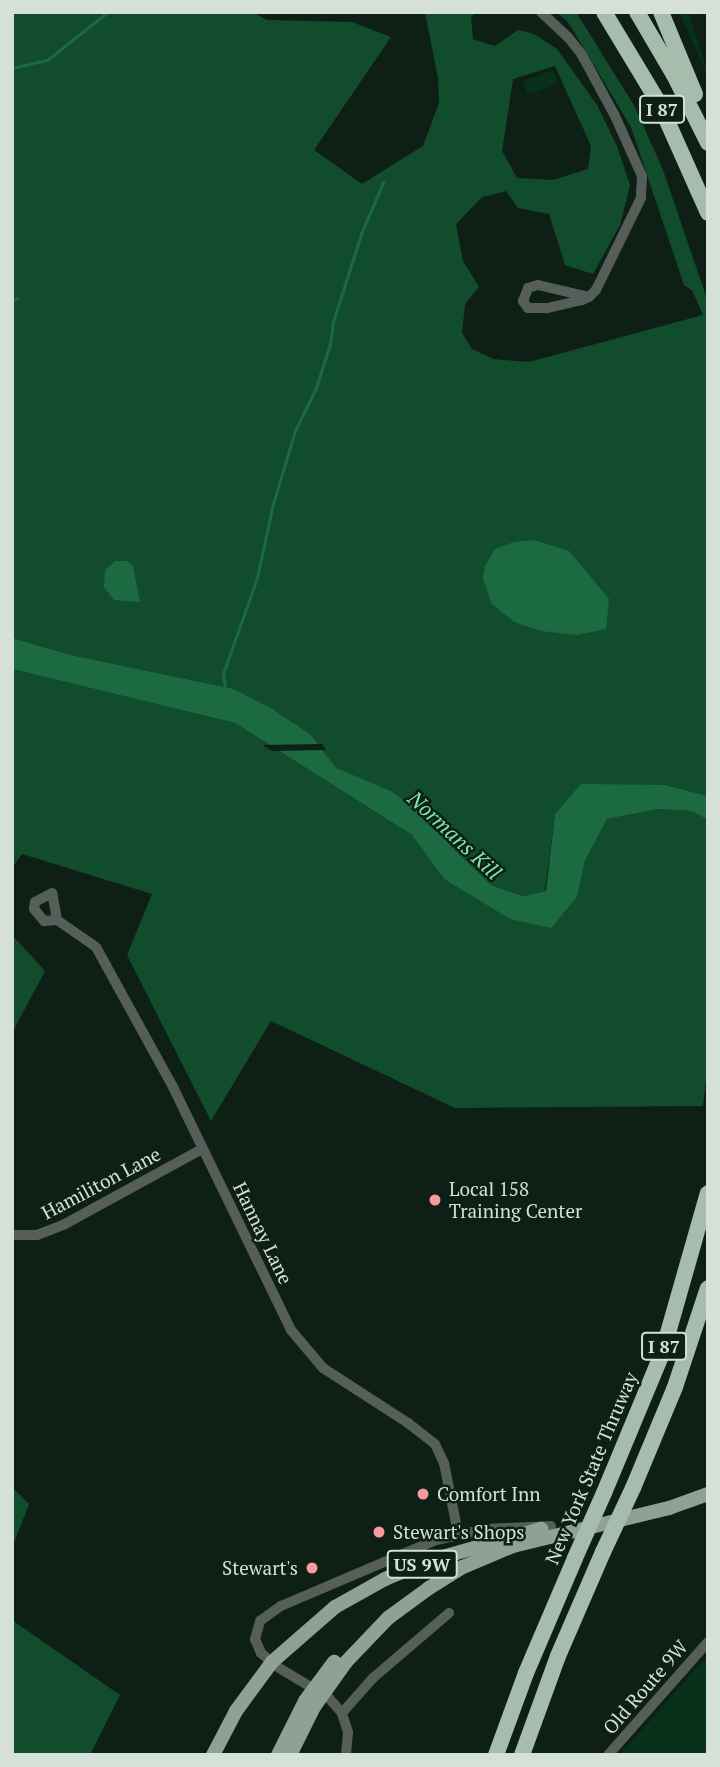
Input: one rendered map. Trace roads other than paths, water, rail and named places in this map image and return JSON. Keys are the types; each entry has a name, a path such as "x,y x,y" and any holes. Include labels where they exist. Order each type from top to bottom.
{"highway":[{"name":"I 87","path":"604,12 660,105 708,213"},
{"name":"I 87","path":"637,12 679,84 708,142"},
{"path":"661,12 708,125"},
{"name":"New York State Thruway","path":"496,1755 526,1673 662,1354 708,1193"},
{"name":"I 87","path":"522,1755 558,1656 675,1387 708,1288"}],"main road":[{"name":"US 9W","path":"290,1755 318,1692 378,1627 463,1567 513,1546 598,1523 669,1508 708,1494"},
{"name":"US 9W","path":"213,1755 236,1711 272,1662 324,1615 385,1579 466,1548 551,1526 598,1523"},
{"path":"278,1755 318,1692"}],"street":[{"path":"541,12 568,37 582,55 621,127 642,176 638,204 600,284 589,297 539,309 528,308 523,301 528,288 538,285 589,297"},
{"name":"Hannay Lane","path":"57,920 96,947 173,1087 291,1330 302,1346 323,1368 406,1421 435,1444 444,1463 458,1533"},
{"name":"Hamiliton Lane","path":"12,1235 37,1235 65,1224 202,1149"},
{"path":"346,1755 348,1732 342,1713 318,1692 272,1662 259,1649 255,1639 258,1624 267,1614 403,1552 458,1533 505,1527 551,1526"},
{"path":"342,1713 373,1678 449,1613"},
{"name":"Old Route 9W","path":"608,1755 708,1642"}],"waterway":[{"path":"12,68 47,60 108,12"},
{"path":"225,688 223,674 257,578 273,504 295,431 316,388 330,344 333,322 361,234 383,183"},
{"path":"12,300 18,298"}],"place":[{"name":"Local 158 Training Center","path":"435,1200"},
{"name":"Comfort Inn","path":"423,1494"},
{"name":"Stewart's Shops","path":"379,1532"},
{"name":"Stewart's","path":"312,1568"}],"water label":[{"name":"Normans Kill","path":"455,835"}]}
